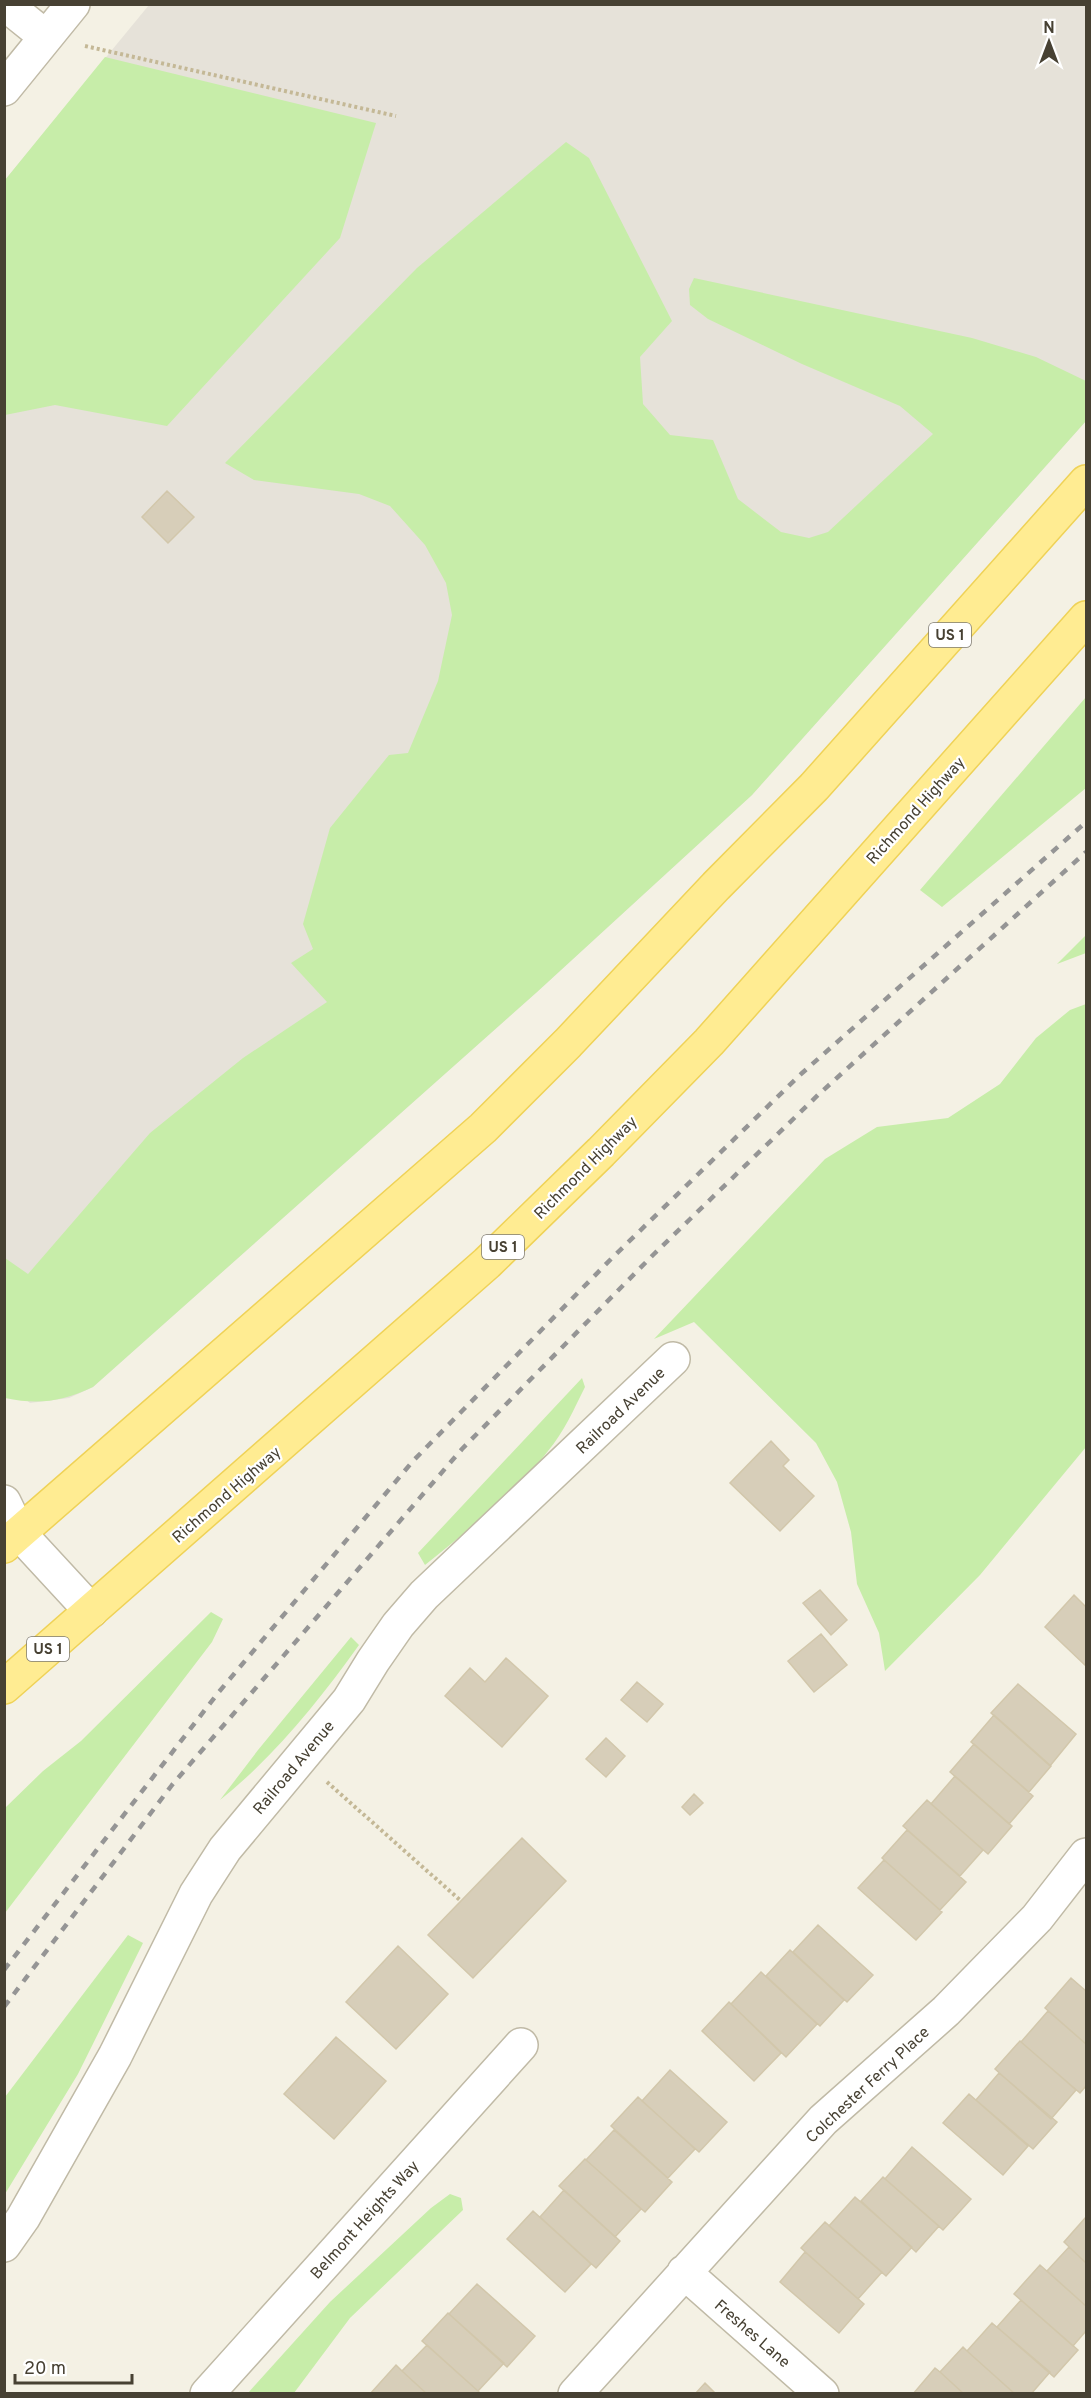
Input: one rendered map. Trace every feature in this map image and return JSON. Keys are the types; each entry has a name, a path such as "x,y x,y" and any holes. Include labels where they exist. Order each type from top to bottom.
{"main road":[{"name":"US 1","path":"9,1535 483,1128 814,787 1086,482"},
{"name":"Richmond Highway","path":"4,1687 495,1255 601,1152 709,1042 1086,618"}],"street":[{"path":"6,4 46,37"},
{"path":"4,89 73,4"},
{"name":"Railroad Avenue","path":"4,2244 23,2218 115,2056 196,1893 225,1849 349,1700 398,1625 424,1595 673,1359"},
{"path":"4,1502 9,1535 92,1611"},
{"name":"Colchester Ferry Place","path":"575,2394 823,2120 946,2011 1037,1918 1084,1865"},
{"name":"Belmont Heights Way","path":"207,2394 521,2046"},
{"name":"Freshes Lane","path":"684,2272 822,2394"}],"path":[{"path":"46,37 396,116"},
{"path":"300,1758 461,1901"}],"shaded area":[{"path":"149,5 1086,5 1086,421 752,795 537,992 93,1387 69,1398 30,1403 5,1382 5,180"}],"green space":[{"path":"105,57 376,123 340,238 167,426 55,405 5,415 5,180"},
{"path":"566,142 589,158 672,321 640,357 643,404 670,435 713,440 738,499 781,532 809,538 828,532 933,434 900,406 802,364 708,319 690,305 689,289 694,278 972,338 1036,357 1086,381 1086,421 752,795 537,992 93,1387 49,1401 5,1398 5,1258 28,1274 150,1133 243,1058 327,1002 291,963 313,949 303,924 330,828 389,755 408,753 438,681 452,615 446,583 425,545 390,506 359,494 254,480 225,463 417,268"},
{"path":"1086,697 1086,788 942,907 920,890"},
{"path":"1086,935 1086,953 1057,964"},
{"path":"1086,1004 1086,1447 980,1575 885,1671 879,1633 857,1584 851,1532 837,1482 816,1443 694,1322 654,1339 825,1159 877,1127 948,1118 1000,1084 1036,1038 1070,1010"},
{"path":"582,1378 585,1387 568,1420 554,1444 535,1467 490,1511 425,1565 418,1553"},
{"path":"211,1612 223,1619 212,1642 5,1913 5,1808 43,1771 81,1741"},
{"path":"351,1637 359,1645 312,1707 277,1747 220,1800 258,1750"},
{"path":"128,1935 143,1943 78,2074 5,2194 5,2097"},
{"path":"450,2194 461,2198 463,2210 350,2318 294,2393 248,2393 330,2302 431,2208"}],"building":[{"path":"167,491 194,517 168,543 142,517"},
{"path":"771,1441 789,1460 783,1466 814,1496 780,1531 730,1483"},
{"path":"820,1590 847,1620 831,1635 803,1603"},
{"path":"1074,1595 1086,1607 1086,1666 1045,1627"},
{"path":"821,1634 847,1665 814,1692 788,1661"},
{"path":"506,1658 548,1696 502,1747 445,1696 470,1668 485,1682"},
{"path":"637,1682 663,1704 647,1722 621,1700"},
{"path":"1018,1684 1076,1734 1050,1766 991,1713"},
{"path":"994,1715 1051,1766 1029,1792 971,1742"},
{"path":"606,1738 625,1756 606,1777 586,1759"},
{"path":"974,1744 1033,1796 1009,1824 950,1772"},
{"path":"955,1776 1012,1826 988,1854 931,1804"},
{"path":"694,1794 703,1803 690,1815 682,1807"},
{"path":"927,1800 983,1850 960,1876 903,1826"},
{"path":"907,1830 966,1882 940,1910 882,1858"},
{"path":"522,1838 566,1881 473,1978 428,1935"},
{"path":"884,1860 942,1912 916,1940 858,1888"},
{"path":"818,1925 873,1975 847,2002 793,1952"},
{"path":"398,1946 448,1994 396,2049 346,2002"},
{"path":"790,1950 844,2000 820,2026 766,1976"},
{"path":"761,1972 817,2024 786,2057 731,2004"},
{"path":"1071,1978 1086,1991 1086,2044 1045,2008"},
{"path":"729,2002 781,2053 754,2081 702,2031"},
{"path":"1048,2011 1086,2044 1086,2086 1080,2093 1021,2042"},
{"path":"336,2037 386,2081 334,2139 284,2094"},
{"path":"1020,2041 1076,2090 1051,2119 995,2069"},
{"path":"670,2070 727,2122 699,2152 642,2101"},
{"path":"999,2073 1057,2122 1033,2149 976,2100"},
{"path":"969,2094 1028,2146 1003,2175 943,2123"},
{"path":"638,2097 695,2149 668,2178 611,2126"},
{"path":"614,2130 672,2182 645,2212 586,2160"},
{"path":"912,2147 971,2199 943,2230 885,2179"},
{"path":"585,2159 641,2209 615,2237 559,2186"},
{"path":"883,2177 939,2226 916,2252 861,2201"},
{"path":"564,2190 620,2241 596,2268 540,2217"},
{"path":"855,2197 912,2247 886,2276 829,2226"},
{"path":"533,2211 591,2264 565,2292 507,2239"},
{"path":"1086,2217 1086,2263 1064,2242"},
{"path":"825,2222 882,2272 858,2299 801,2248"},
{"path":"1069,2247 1086,2263 1086,2306 1047,2271"},
{"path":"805,2252 864,2304 839,2333 780,2282"},
{"path":"1040,2265 1086,2306 1086,2331 1073,2346 1014,2294"},
{"path":"477,2284 535,2336 507,2367 449,2314"},
{"path":"1021,2300 1078,2350 1054,2377 997,2327"},
{"path":"448,2313 504,2363 478,2391 422,2341"},
{"path":"992,2323 1050,2372 1031,2394 1015,2394 967,2351"},
{"path":"427,2345 481,2394 427,2394 402,2371"},
{"path":"963,2347 1015,2394 964,2394 940,2372"},
{"path":"396,2365 402,2371 427,2394 370,2394"},
{"path":"935,2368 940,2372 964,2394 913,2394"},
{"path":"705,2383 716,2394 695,2394"}],"railway":[{"path":"4,1970 218,1693 413,1461 612,1258 801,1074 1086,822"},
{"path":"4,2007 172,1785 462,1449 653,1255 818,1095 1086,852"}]}
